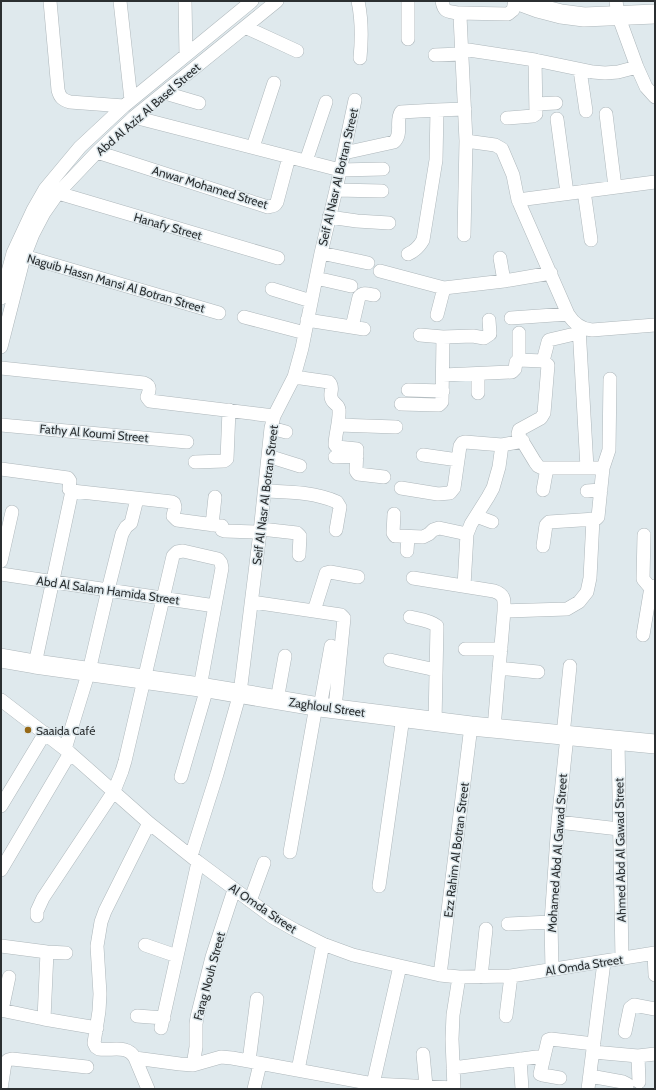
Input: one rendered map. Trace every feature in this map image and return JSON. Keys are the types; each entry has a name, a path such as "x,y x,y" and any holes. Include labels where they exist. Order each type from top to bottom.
{"street":[{"path":"50,1 58,90 60,96 64,100 70,102 127,103 120,1"},
{"path":"185,1 186,55"},
{"name":"Abd Al Aziz Al Basel Street","path":"1,298 19,255 33,210 45,189 80,147 127,103 252,1"},
{"name":"Abd Al Aziz Al Basel Street","path":"1,347 19,255 58,193 97,152 134,118 277,1"},
{"path":"358,1 362,28 360,58"},
{"path":"408,1 408,39"},
{"path":"442,1 446,11 458,13 508,14 513,10 516,1"},
{"path":"519,1 561,14 584,17 617,8 655,14"},
{"path":"617,8 646,87 655,97"},
{"path":"458,13 460,16 466,141 464,235"},
{"path":"245,27 297,51"},
{"path":"435,55 462,52 535,60 580,70 606,73 618,72 638,67"},
{"path":"507,118 535,116 535,60"},
{"path":"580,70 586,111"},
{"path":"253,147 274,83"},
{"path":"165,93 199,103"},
{"name":"Seif Al Nasr Al Botran Street","path":"137,1016 162,1023 177,956 194,859 240,693 261,530 272,422 294,377 302,348 321,253 355,100"},
{"path":"306,162 326,102"},
{"path":"536,104 556,103"},
{"path":"344,153 394,142 398,136 398,116 401,112 465,109"},
{"path":"408,254 420,246 423,240 436,160 437,110"},
{"path":"606,114 615,187"},
{"path":"134,118 340,170 382,169"},
{"path":"557,119 567,193"},
{"path":"466,141 494,145 502,148 513,175 518,200 574,323 587,468"},
{"name":"Anwar Mohamed Street","path":"97,152 268,207 275,205 277,202 289,157"},
{"path":"518,200 655,182"},
{"path":"336,190 382,191"},
{"path":"584,191 591,240"},
{"name":"Hanafy Street","path":"58,193 278,258"},
{"path":"329,217 389,223"},
{"path":"321,253 368,264"},
{"name":"Naguib Hassn Mansi Al Botran Street","path":"19,255 219,313"},
{"path":"500,258 504,282"},
{"path":"380,270 444,288 504,282 550,273"},
{"path":"316,278 351,286"},
{"path":"437,315 444,288"},
{"path":"272,289 311,301"},
{"path":"307,320 358,328 359,297 363,293 374,295"},
{"path":"244,318 305,333"},
{"path":"511,318 574,323 585,329 592,330 655,325"},
{"path":"420,335 443,337 473,336 484,338 490,334 488,320"},
{"path":"543,361 549,340 574,323"},
{"path":"443,374 512,372 515,369 516,362 518,360 520,333"},
{"path":"401,404 441,404 443,391 443,337"},
{"path":"518,360 543,361 548,365 544,413 541,418 519,430 518,434 538,466 542,468 603,468"},
{"path":"1,368 144,383 150,388 147,397 150,401 230,410 272,422 286,432"},
{"path":"478,374 478,393"},
{"path":"294,377 329,382 331,384 331,399 340,410 335,445 337,447 356,448 356,471 358,474 384,477"},
{"path":"542,546 547,523 596,519 599,514 603,468 609,450 610,379"},
{"path":"408,390 443,391"},
{"path":"195,462 224,461 227,459 230,410"},
{"name":"Fathy Al Koumi Street","path":"1,425 187,442"},
{"path":"338,425 396,427"},
{"path":"401,488 438,494 450,493 454,488 460,446 462,443 502,445 522,441"},
{"path":"464,586 467,534 470,524 488,497 496,478 502,445"},
{"path":"423,455 458,460"},
{"path":"268,456 300,466"},
{"path":"335,458 357,456"},
{"path":"543,490 547,468"},
{"path":"1,469 68,478 70,481 69,489 72,491 35,664"},
{"path":"587,490 601,490"},
{"path":"72,491 172,502 175,505 173,516 175,519 222,526 222,530 225,531 261,530 297,533 300,536 299,555"},
{"path":"264,491 305,493 337,502 340,507 336,530"},
{"path":"212,524 215,497"},
{"path":"1,870 68,751 90,671 122,534 131,522 137,498"},
{"path":"1,561 12,512"},
{"path":"394,514 393,533 395,536 423,537 439,528 467,534"},
{"path":"476,516 492,522"},
{"path":"504,612 567,609 579,602 587,592 590,578 593,519"},
{"path":"643,635 653,587 648,585 643,579 644,535"},
{"path":"407,551 408,536"},
{"path":"37,916 36,911 43,898 114,791 122,771 173,556 177,552 183,551 218,559 222,568 203,688 181,778"},
{"path":"314,611 326,573 330,572 358,577"},
{"name":"Abd Al Salam Hamida Street","path":"1,574 215,606"},
{"path":"413,578 498,592 502,596 504,600 504,612 494,728"},
{"path":"252,602 341,615 344,618 290,852"},
{"path":"410,617 434,623 436,626 434,722"},
{"path":"324,707 331,646"},
{"path":"465,649 500,649"},
{"path":"277,700 285,656"},
{"name":"Zaghloul Street","path":"1,658 240,693 324,707 434,722 655,744"},
{"path":"390,660 436,670"},
{"name":"Mohamed Abd Al Gawad Street","path":"552,970 550,922 570,666"},
{"path":"499,668 538,672"},
{"name":"Al Omda Street","path":"1,700 68,751 149,823 234,890 272,917 324,944 353,955 440,975 459,977 511,976 655,953"},
{"path":"379,886 403,717"},
{"name":"Ezz Rahim Al Botran Street","path":"440,975 471,726"},
{"path":"1,806 45,733"},
{"name":"Ahmed Abd Al Gawad Street","path":"618,741 622,959"},
{"path":"558,822 619,829"},
{"path":"148,1089 132,1053 129,1051 98,1049 94,1043 100,994 97,946 101,922 149,823"},
{"path":"250,901 264,863"},
{"name":"Farag Nouh Street","path":"193,1065 196,1047 197,1017 212,958 234,890"},
{"path":"508,924 550,922"},
{"path":"481,977 486,929"},
{"path":"298,1070 324,944"},
{"path":"145,945 177,956"},
{"path":"1,946 66,953"},
{"path":"44,1019 47,952"},
{"path":"655,953 655,975"},
{"path":"588,1089 604,962"},
{"path":"373,1084 400,966"},
{"path":"506,1016 511,976"},
{"path":"9,977 1,1010 97,1028"},
{"path":"135,1058 193,1065 221,1057 232,1058 298,1070 330,1083 454,1088 452,1039 453,1015 459,977"},
{"path":"254,1089 257,999"},
{"path":"625,1032 632,1006 634,1005 655,1009"},
{"path":"560,1078 540,1074 547,1041 551,1039 638,1056 655,1054"},
{"path":"424,1054 426,1086"},
{"path":"453,1068 544,1056"},
{"path":"638,1056 638,1082"},
{"path":"1,1089 5,1063 8,1060 12,1059 87,1067"},
{"path":"520,1059 522,1089"},
{"path":"590,1076 625,1082 628,1086 627,1089"}],"place":[{"name":"Saaida Café","path":"28,730"}]}
